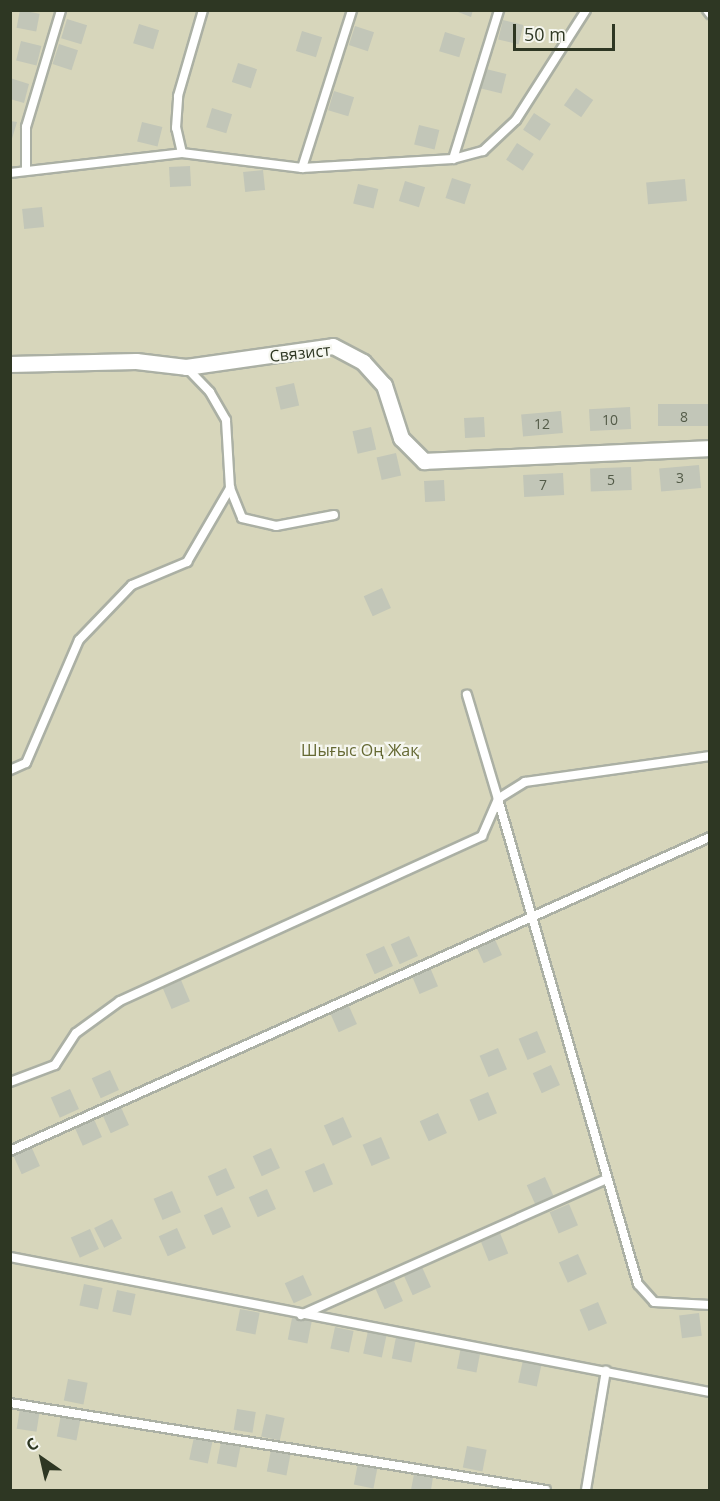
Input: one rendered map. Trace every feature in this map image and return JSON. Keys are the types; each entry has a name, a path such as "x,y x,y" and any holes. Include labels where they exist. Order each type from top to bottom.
{"street":[{"name":"Связист","path":"10,364 136,360 186,367 333,346 363,362 384,385 401,438 424,461 710,448"}],"lane":[{"path":"26,168 26,127 61,10"},
{"path":"182,153 176,128 178,96 203,10"},
{"path":"302,168 352,10"},
{"path":"453,159 499,10"},
{"path":"10,173 26,168 182,153 302,168 453,159 483,152 516,120 586,10"},
{"path":"707,10 710,14"},
{"path":"186,367 210,392 226,420 230,488 243,518 276,526 334,514"},
{"path":"10,770 26,763 79,640 132,585 187,562 230,488"},
{"path":"467,695 638,1284 654,1302 710,1305"},
{"path":"10,1082 56,1065 76,1033 120,1000 482,836 498,799 525,782 710,756"},
{"path":"10,1150 531,913 710,837"},
{"path":"300,1316 607,1179"},
{"path":"10,1257 300,1316 710,1392"},
{"path":"586,1491 606,1371"},
{"path":"10,1403 546,1491"}],"green space":[{"name":"Шығыс Оң Жақ","path":"11,11 709,11 709,1490 11,1490"}],"building":[{"path":"20,10 40,14 36,31 17,28"},
{"path":"453,10 473,10 471,17"},
{"path":"67,19 87,25 81,44 61,38"},
{"path":"503,20 523,25 519,44 498,39"},
{"path":"139,24 159,30 153,49 133,43"},
{"path":"355,26 374,32 368,51 349,45"},
{"path":"302,31 322,37 316,57 296,51"},
{"path":"445,32 465,38 459,57 439,51"},
{"path":"21,41 41,46 37,65 16,60"},
{"path":"59,44 78,50 72,70 53,64"},
{"path":"238,63 257,69 251,88 232,82"},
{"path":"486,69 506,74 502,93 481,88"},
{"path":"10,78 29,84 24,103 10,99"},
{"path":"576,88 593,100 581,117 564,105"},
{"path":"334,91 354,97 348,116 328,110"},
{"path":"212,108 232,114 226,133 206,127"},
{"path":"534,113 551,124 540,141 523,130"},
{"path":"10,121 17,122 11,142 10,142"},
{"path":"142,122 162,127 158,146 137,141"},
{"path":"419,125 439,130 435,149 414,144"},
{"path":"517,143 534,154 523,171 506,160"},
{"path":"190,166 191,186 170,187 169,167"},
{"path":"263,170 265,190 245,192 243,172"},
{"path":"452,178 471,184 465,204 446,198"},
{"path":"685,179 687,201 648,204 646,182"},
{"path":"405,181 425,187 419,207 399,201"},
{"path":"358,184 378,189 374,208 353,203"},
{"path":"42,207 44,227 24,229 22,209"},
{"path":"294,383 299,405 281,410 275,387"},
{"path":"658,404 710,404 710,426 658,426"},
{"path":"630,407 631,429 590,431 589,409"},
{"path":"561,411 563,433 523,436 521,414"},
{"path":"484,417 485,437 465,438 464,418"},
{"path":"371,427 376,449 358,454 352,431"},
{"path":"396,453 401,475 382,480 377,457"},
{"path":"699,465 701,488 661,491 659,468"},
{"path":"631,467 632,490 591,491 590,468"},
{"path":"563,473 564,495 524,497 523,475"},
{"path":"444,480 445,501 425,502 424,481"},
{"path":"382,588 391,608 373,616 364,596"},
{"path":"493,935 502,955 484,963 475,943"},
{"path":"409,936 418,956 400,964 391,944"},
{"path":"384,946 393,966 375,974 366,954"},
{"path":"429,965 438,986 420,994 411,973"},
{"path":"181,980 190,1001 172,1009 163,988"},
{"path":"348,1004 357,1024 339,1032 330,1012"},
{"path":"537,1031 546,1052 528,1060 519,1039"},
{"path":"498,1048 507,1069 489,1077 480,1056"},
{"path":"551,1065 560,1085 542,1093 533,1073"},
{"path":"110,1070 119,1090 101,1098 92,1078"},
{"path":"70,1089 79,1109 60,1118 51,1098"},
{"path":"488,1092 497,1113 479,1121 470,1100"},
{"path":"120,1105 129,1125 111,1133 102,1113"},
{"path":"438,1113 447,1133 429,1141 420,1121"},
{"path":"93,1117 102,1137 83,1146 74,1126"},
{"path":"343,1117 352,1137 333,1146 324,1126"},
{"path":"381,1137 390,1158 372,1166 363,1145"},
{"path":"31,1146 40,1166 22,1174 13,1154"},
{"path":"271,1148 280,1168 262,1176 253,1156"},
{"path":"324,1163 333,1184 314,1192 305,1171"},
{"path":"226,1168 235,1188 217,1196 208,1176"},
{"path":"545,1177 554,1197 536,1205 527,1185"},
{"path":"267,1189 276,1209 258,1217 249,1197"},
{"path":"172,1191 181,1212 163,1220 154,1199"},
{"path":"569,1204 578,1225 559,1233 550,1212"},
{"path":"222,1207 231,1227 213,1235 204,1215"},
{"path":"112,1219 122,1239 104,1248 94,1228"},
{"path":"177,1228 186,1248 168,1256 159,1236"},
{"path":"90,1229 99,1249 80,1258 71,1238"},
{"path":"500,1233 508,1253 489,1261 481,1241"},
{"path":"578,1254 587,1274 568,1283 559,1263"},
{"path":"422,1267 431,1287 413,1295 404,1275"},
{"path":"303,1275 312,1295 294,1303 285,1283"},
{"path":"394,1281 403,1301 385,1309 376,1289"},
{"path":"84,1284 103,1288 98,1309 79,1306"},
{"path":"117,1290 136,1294 131,1315 112,1312"},
{"path":"598,1302 607,1323 589,1331 580,1310"},
{"path":"240,1309 260,1313 255,1334 236,1331"},
{"path":"699,1313 702,1336 682,1338 679,1315"},
{"path":"292,1318 312,1322 307,1343 288,1340"},
{"path":"335,1327 354,1331 349,1352 330,1349"},
{"path":"368,1331 387,1335 382,1357 363,1353"},
{"path":"396,1337 416,1341 411,1362 392,1359"},
{"path":"461,1347 481,1351 476,1372 457,1369"},
{"path":"523,1360 542,1364 537,1386 518,1382"},
{"path":"68,1379 88,1383 83,1404 64,1401"},
{"path":"20,1408 40,1411 36,1432 17,1429"},
{"path":"237,1409 256,1412 252,1433 234,1430"},
{"path":"266,1414 285,1418 280,1440 261,1436"},
{"path":"61,1415 81,1419 76,1440 57,1437"},
{"path":"194,1437 213,1441 208,1463 189,1459"},
{"path":"221,1442 241,1446 236,1467 217,1464"},
{"path":"467,1446 487,1450 482,1471 463,1468"},
{"path":"271,1450 291,1454 286,1475 267,1472"},
{"path":"358,1463 378,1467 373,1488 354,1485"},
{"path":"414,1474 433,1477 431,1490 411,1490"}]}
